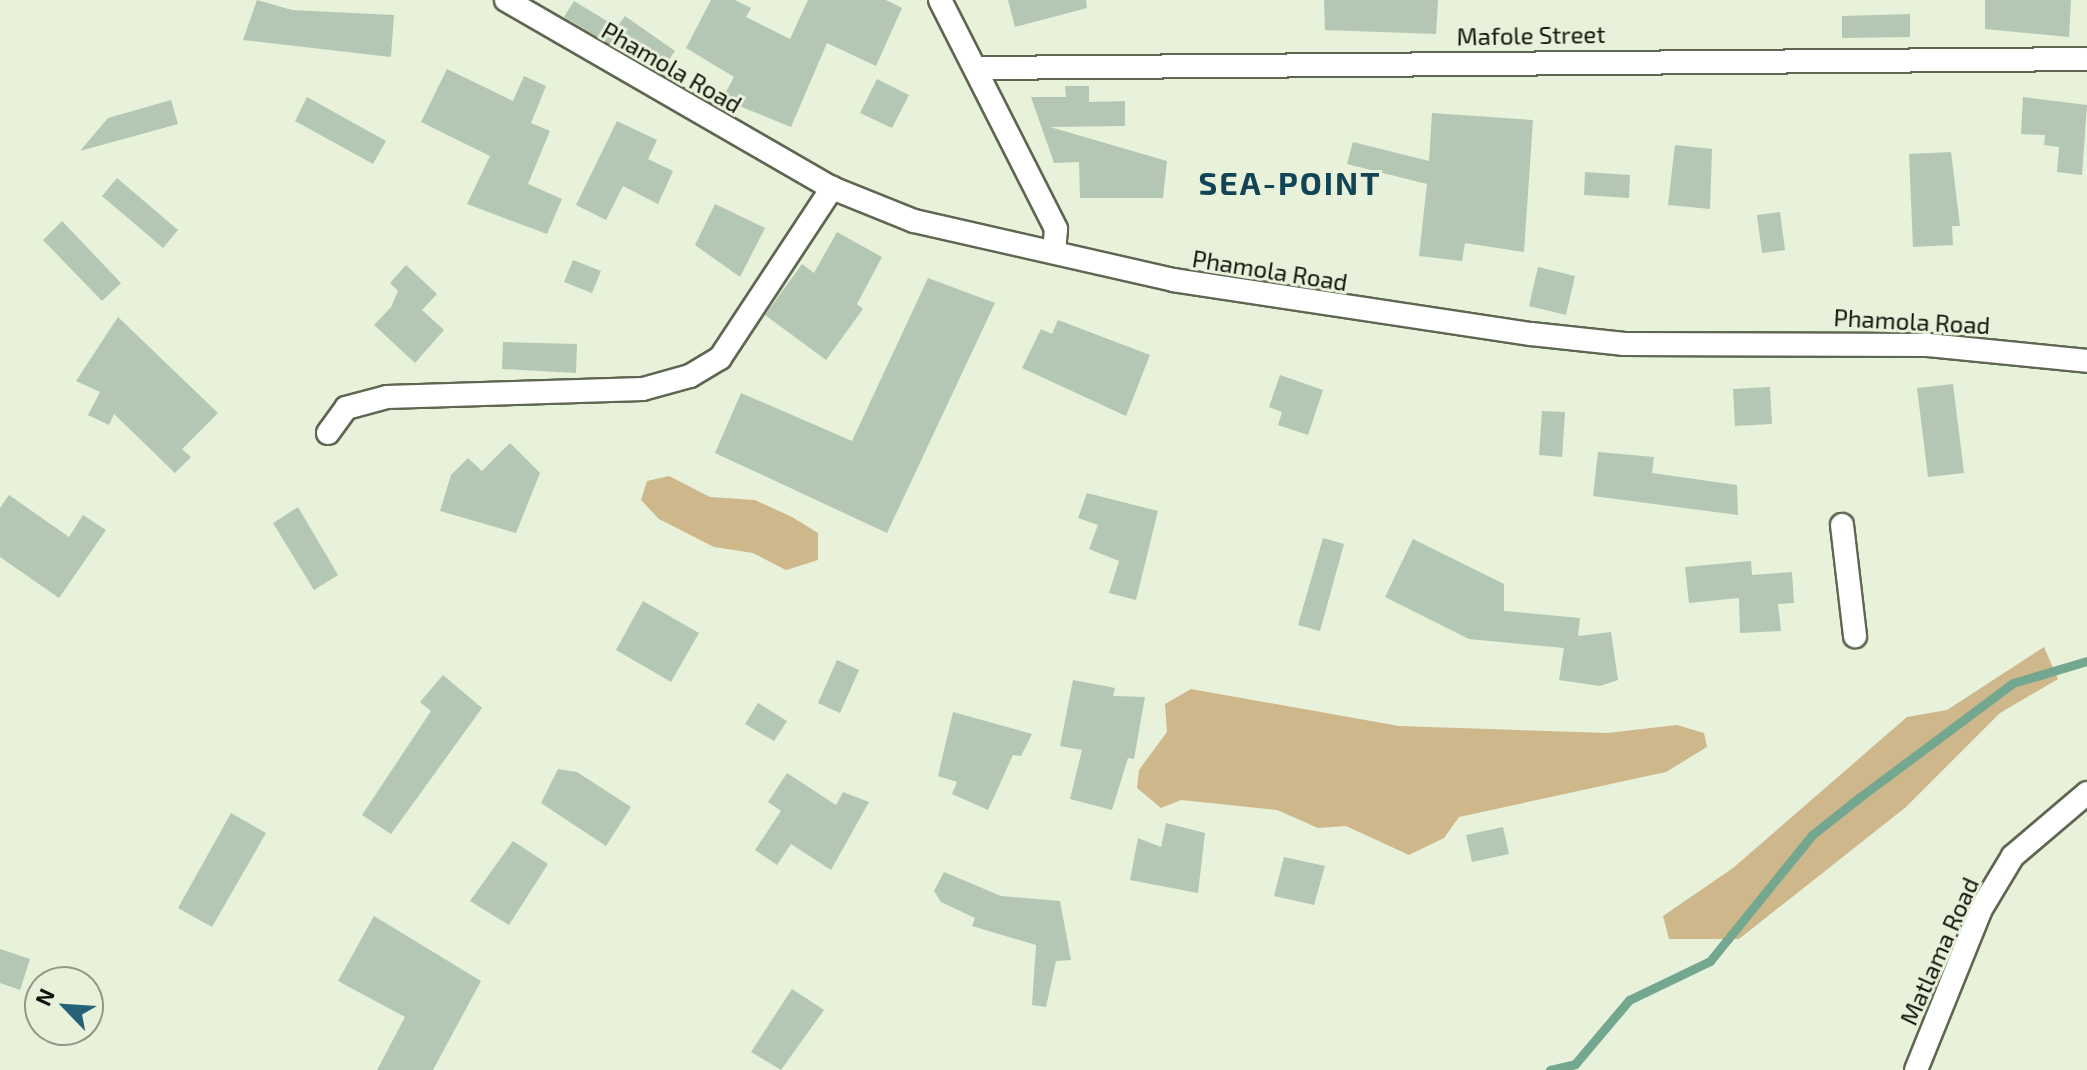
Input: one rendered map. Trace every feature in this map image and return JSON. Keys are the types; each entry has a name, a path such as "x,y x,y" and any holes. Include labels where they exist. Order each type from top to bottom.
{"street":[{"name":"Phamola Road","path":"506,0 832,188 914,221 1298,302 1624,344 1848,342 2087,361"},
{"path":"940,0 1056,229 1054,252"},
{"name":"Mafole Street","path":"976,68 2087,59"},
{"path":"328,433 346,408 387,397 643,389 690,376 720,358 832,188"},
{"path":"1842,525 1855,636"},
{"name":"Matlama Road","path":"1916,1070 1981,909 2013,856 2087,793"}],"shaded area":[{"path":"669,476 710,497 755,500 792,517 818,533 818,560 786,570 753,553 714,547 659,519 641,500 647,481"},
{"path":"2044,647 2058,679 2000,713 1906,807 1739,939 1669,939 1663,916 1733,868 1907,717 1947,710"},
{"path":"1191,689 1399,726 1607,733 1677,725 1704,733 1707,747 1666,772 1459,817 1444,838 1409,855 1346,826 1318,828 1277,810 1181,800 1161,808 1137,788 1139,770 1167,732 1165,704"}],"building":[{"path":"257,0 292,10 394,15 391,57 243,40"},
{"path":"711,0 735,0 751,8 746,17 790,39 808,0 886,0 902,8 876,66 827,43 791,127 722,99 734,77 686,48"},
{"path":"1008,0 1086,0 1087,8 1015,27"},
{"path":"1324,0 1438,0 1436,34 1325,30"},
{"path":"1985,0 2071,0 2069,37 1985,29"},
{"path":"574,1 617,27 625,16 675,51 660,73 564,17"},
{"path":"1910,14 1910,37 1842,38 1842,16"},
{"path":"447,69 513,101 524,76 546,86 531,123 550,131 528,184 562,199 547,234 467,204 490,156 421,122"},
{"path":"877,79 909,95 892,128 860,113"},
{"path":"1065,86 1089,86 1089,102 1125,101 1125,126 1050,127 1167,161 1163,198 1080,198 1079,162 1054,163 1031,97 1066,97"},
{"path":"307,97 386,141 373,164 295,121"},
{"path":"2023,97 2087,105 2082,175 2057,172 2059,147 2044,145 2045,135 2021,134"},
{"path":"171,100 178,124 80,151 108,118"},
{"path":"1432,113 1533,120 1524,252 1465,243 1462,261 1419,256 1427,184 1347,164 1353,142 1429,161"},
{"path":"617,121 657,140 648,159 673,171 658,204 623,186 606,220 576,205"},
{"path":"1675,145 1712,149 1710,209 1668,205"},
{"path":"1951,152 1960,226 1952,226 1953,245 1913,247 1909,154"},
{"path":"1585,172 1630,175 1629,198 1584,195"},
{"path":"117,178 178,230 163,248 102,196"},
{"path":"715,204 765,228 740,277 695,245"},
{"path":"1780,212 1785,250 1762,253 1757,215"},
{"path":"62,221 121,283 102,301 43,240"},
{"path":"837,232 882,257 857,304 863,309 826,360 765,315 802,264 814,273"},
{"path":"573,260 601,271 592,293 564,282"},
{"path":"406,265 437,294 422,310 444,330 415,363 374,325 391,307 398,291 390,283"},
{"path":"1538,267 1575,276 1566,315 1529,306"},
{"path":"928,278 995,303 887,533 715,453 741,393 852,441"},
{"path":"118,317 218,413 182,449 191,457 175,473 114,414 109,425 88,415 100,392 76,381"},
{"path":"1058,320 1150,355 1126,416 1022,368 1041,329 1052,334"},
{"path":"503,342 577,344 576,373 502,369"},
{"path":"1280,375 1323,390 1308,435 1278,425 1282,412 1269,407"},
{"path":"1953,384 1964,473 1928,477 1917,388"},
{"path":"1770,387 1772,424 1735,426 1733,389"},
{"path":"1542,411 1565,412 1562,457 1539,455"},
{"path":"510,443 540,473 516,533 440,511 451,475 468,458 482,471"},
{"path":"1598,452 1654,457 1652,473 1737,485 1738,515 1593,496"},
{"path":"1087,493 1158,511 1136,600 1109,593 1119,561 1089,549 1098,525 1078,518"},
{"path":"9,495 69,537 83,515 106,530 59,598 0,557 0,508"},
{"path":"298,507 338,575 314,590 273,523"},
{"path":"1323,538 1344,544 1320,631 1298,625"},
{"path":"1413,539 1504,584 1504,611 1580,618 1578,636 1611,632 1618,680 1600,686 1559,680 1564,648 1469,639 1385,597"},
{"path":"1751,561 1752,575 1792,572 1794,603 1778,604 1781,631 1740,633 1739,598 1689,603 1685,567"},
{"path":"643,601 699,633 671,682 616,650"},
{"path":"837,660 859,670 840,713 818,703"},
{"path":"443,675 482,708 391,834 362,815 431,711 420,702"},
{"path":"1073,680 1115,688 1113,696 1145,697 1134,759 1128,758 1112,810 1070,799 1082,750 1060,746"},
{"path":"758,703 787,721 774,741 745,724"},
{"path":"953,712 1032,734 1021,756 1013,755 988,810 952,794 957,782 938,776"},
{"path":"558,769 577,772 631,807 606,846 541,803"},
{"path":"787,773 836,805 843,792 869,802 831,870 791,844 777,865 755,850 781,811 768,802"},
{"path":"231,813 266,833 212,927 178,908"},
{"path":"1166,823 1205,833 1198,893 1130,880 1138,838 1161,847"},
{"path":"1503,827 1509,854 1472,862 1466,835"},
{"path":"513,841 548,864 509,925 470,901"},
{"path":"1284,857 1325,866 1314,905 1274,896"},
{"path":"944,872 1001,896 1060,901 1071,960 1056,961 1046,1007 1032,1005 1036,945 972,926 975,918 941,902 934,891"},
{"path":"374,916 481,981 433,1070 377,1070 405,1017 338,981"},
{"path":"0,949 30,959 28,966 24,966 20,990 0,983"},
{"path":"792,989 824,1010 781,1070 751,1052"}],"waterway":[{"path":"1550,1070 1575,1064 1629,1000 1710,961 1812,835 1860,797 2013,683 2087,661"}],"district":[{"name":"SEA-POINT","path":"1290,182"}]}
